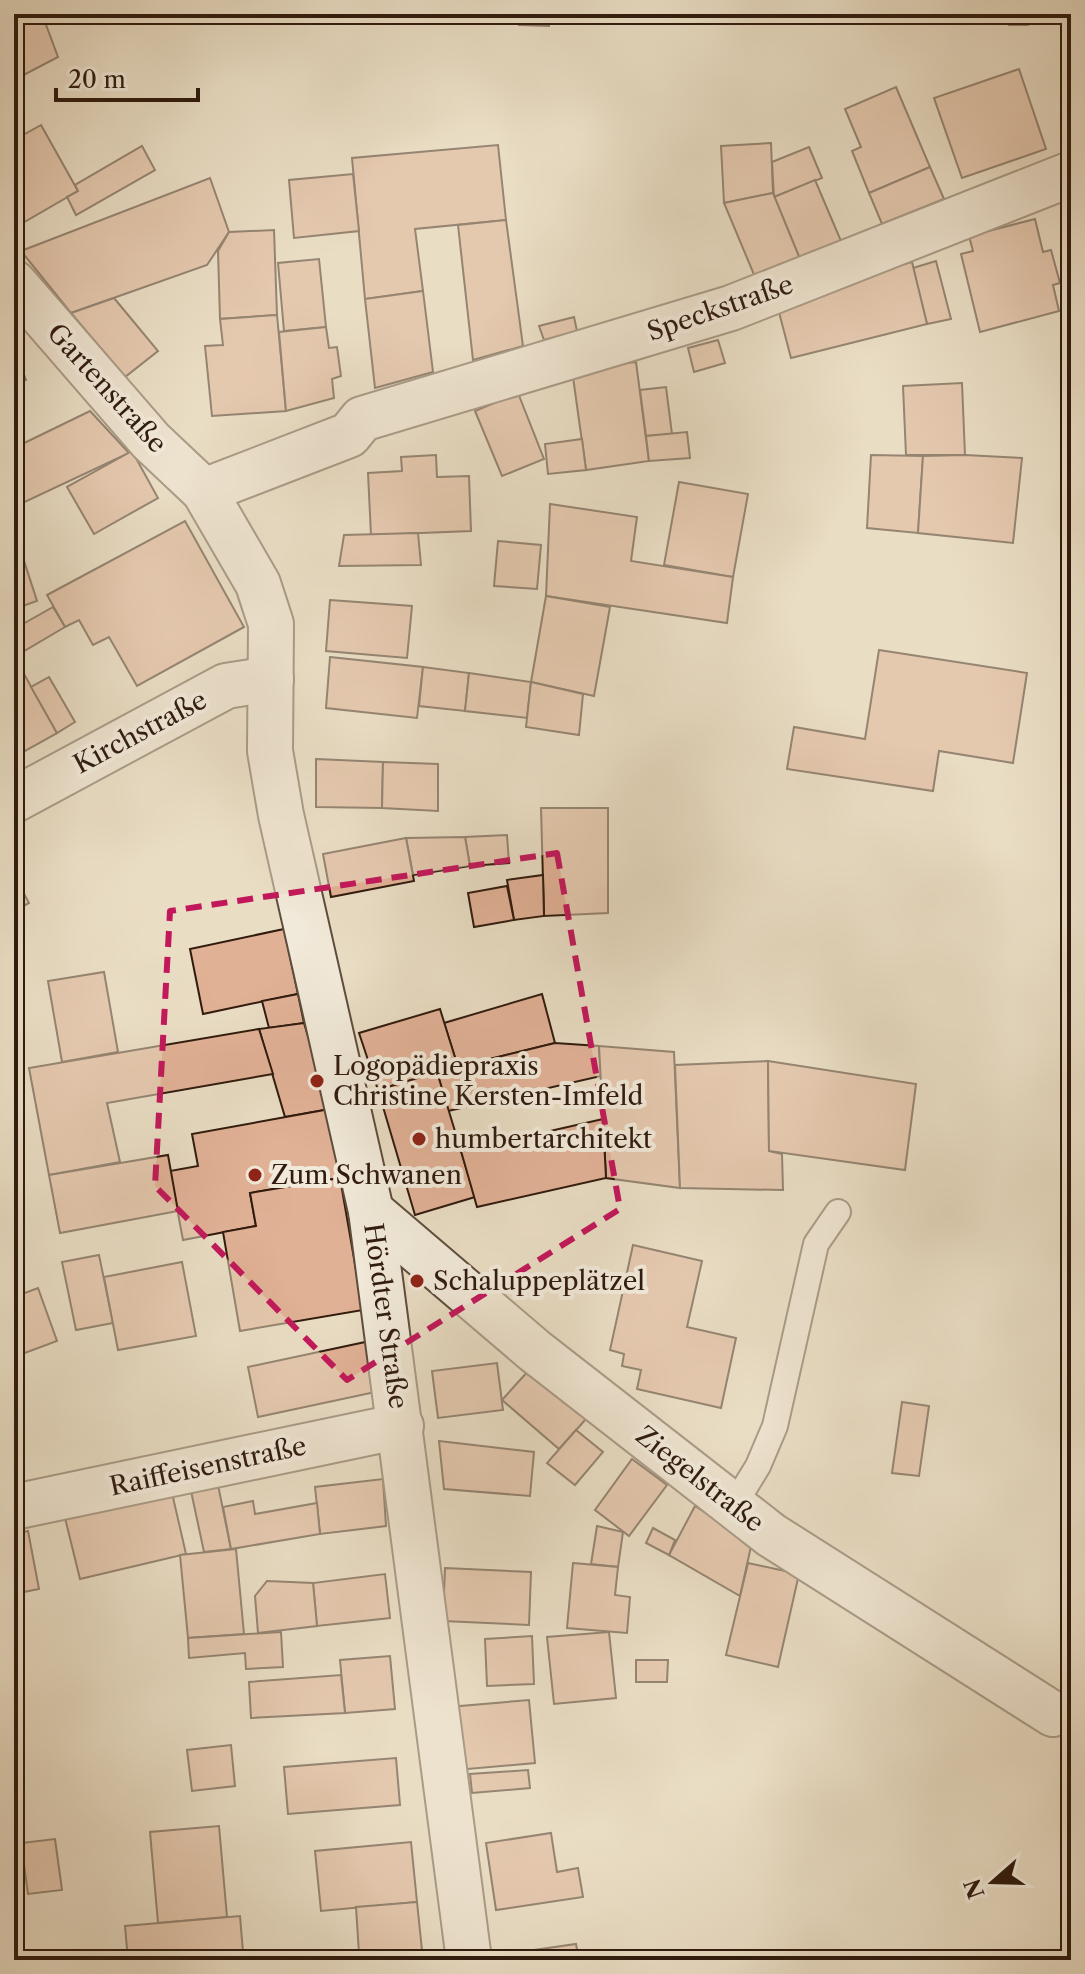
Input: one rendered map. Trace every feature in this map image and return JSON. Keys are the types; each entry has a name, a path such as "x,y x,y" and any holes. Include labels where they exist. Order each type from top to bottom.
{"street":[{"name":"Speckstraße","path":"204,491 349,435 362,419 731,308 1071,174"},
{"name":"Gartenstraße","path":"14,283 151,441 204,491 268,607 273,643 271,679"},
{"name":"Kirchstraße","path":"14,800 226,686 271,679"},
{"name":"Hördter Straße","path":"271,679 270,751 281,815 371,1211 469,1960"},
{"name":"Ziegelstraße","path":"371,1211 535,1351 771,1535 1053,1714"},
{"name":"Raiffeisenstraße","path":"14,1507 401,1426"}],"lane":[{"path":"734,1505 758,1466 775,1426 816,1244 838,1212"}],"highlighted area":[{"path":"557,853 620,1209 347,1380 155,1186 170,911"}],"building":[{"path":"14,14 42,14 58,57 14,80"},
{"path":"519,14 549,14 549,26 519,25"},
{"path":"1010,14 1038,14 1028,25 1009,25"},
{"path":"1019,69 1046,149 962,178 934,98"},
{"path":"896,87 930,167 869,193 852,151 861,147 845,109"},
{"path":"41,125 78,191 14,228 14,140"},
{"path":"771,143 773,193 724,203 721,146"},
{"path":"498,145 506,220 415,229 423,291 365,299 352,158"},
{"path":"142,146 155,170 76,215 67,197 78,191 75,185"},
{"path":"809,147 822,178 774,197 772,162"},
{"path":"930,167 944,199 882,224 869,193"},
{"path":"353,174 359,231 294,238 289,180"},
{"path":"210,178 229,232 207,265 71,313 21,251"},
{"path":"815,180 841,241 800,259 774,197"},
{"path":"773,193 800,259 755,277 724,203"},
{"path":"1035,219 1043,252 1051,250 1060,283 1053,285 1059,311 980,332 961,254 973,251 969,236"},
{"path":"506,220 523,346 473,360 458,225"},
{"path":"274,230 277,315 220,319 218,251 229,232"},
{"path":"1071,235 1071,275 1061,238"},
{"path":"319,259 326,327 284,331 278,263"},
{"path":"936,261 951,319 927,324 913,268"},
{"path":"912,262 927,324 791,358 775,297"},
{"path":"423,291 433,372 375,388 365,299"},
{"path":"114,298 158,351 125,377 71,313"},
{"path":"277,315 286,411 212,416 205,346 223,345 220,319"},
{"path":"574,317 577,331 544,340 539,326"},
{"path":"326,327 329,348 337,347 341,376 332,379 334,398 286,411 279,332"},
{"path":"718,340 725,363 694,372 688,348"},
{"path":"14,348 26,380 14,384"},
{"path":"636,362 649,461 586,470 572,370"},
{"path":"962,383 965,455 906,455 903,386"},
{"path":"666,387 672,434 646,436 640,390"},
{"path":"518,393 544,459 502,476 475,411"},
{"path":"90,411 129,453 14,507 14,448"},
{"path":"687,432 690,458 649,461 646,436"},
{"path":"582,439 586,470 548,474 545,444"},
{"path":"132,451 158,498 94,534 67,487"},
{"path":"436,455 437,477 469,476 471,531 371,535 368,473 402,471 401,457"},
{"path":"871,455 923,456 918,533 867,528"},
{"path":"923,456 1022,458 1013,543 918,533"},
{"path":"679,482 748,494 733,577 664,565"},
{"path":"550,504 637,517 631,561 733,577 727,623 546,596"},
{"path":"185,521 244,627 137,686 109,637 93,645 79,620 65,627 47,595"},
{"path":"14,530 37,601 14,609"},
{"path":"418,533 421,565 339,566 344,535"},
{"path":"498,541 541,545 537,589 494,586"},
{"path":"546,596 610,607 594,696 531,682"},
{"path":"330,600 412,606 407,658 326,651"},
{"path":"53,607 65,627 14,657 14,629"},
{"path":"879,650 1027,673 1013,763 939,751 933,791 787,769 794,727 865,739"},
{"path":"14,656 57,733 14,757"},
{"path":"330,657 423,667 417,718 326,708"},
{"path":"423,667 469,673 465,711 419,706"},
{"path":"469,673 531,682 527,718 465,711"},
{"path":"49,677 75,722 57,733 31,687"},
{"path":"531,682 583,694 579,735 526,727"},
{"path":"316,759 383,762 382,808 316,807"},
{"path":"383,762 438,764 438,811 382,808"},
{"path":"541,808 608,808 608,913 544,916"},
{"path":"507,835 509,863 470,866 465,837"},
{"path":"465,837 470,866 413,875 406,838"},
{"path":"406,838 414,881 331,897 323,854"},
{"path":"14,875 29,903 14,911"},
{"path":"543,875 544,916 514,920 507,880"},
{"path":"507,886 514,920 474,927 468,893"},
{"path":"284,929 298,994 203,1014 190,949"},
{"path":"104,972 118,1052 62,1062 48,981"},
{"path":"298,994 304,1023 269,1028 262,1001"},
{"path":"542,994 555,1043 458,1067 444,1023"},
{"path":"440,1009 458,1067 378,1090 359,1033"},
{"path":"304,1023 330,1109 285,1117 259,1029"},
{"path":"259,1029 273,1074 107,1103 120,1162 49,1175 29,1068"},
{"path":"555,1043 599,1046 601,1076 448,1111 437,1072"},
{"path":"599,1046 674,1052 680,1188 606,1178"},
{"path":"768,1061 769,1151 782,1154 783,1190 680,1188 675,1065"},
{"path":"768,1061 916,1084 905,1170 769,1151"},
{"path":"437,1072 475,1197 415,1215 378,1090"},
{"name":"Zum Schwanen","path":"330,1109 340,1178 250,1193 256,1226 183,1240 170,1171 198,1166 192,1134"},
{"path":"603,1119 606,1178 477,1207 461,1151"},
{"path":"168,1155 178,1211 60,1233 49,1175"},
{"path":"340,1178 363,1310 240,1331 223,1232 256,1226 250,1193"},
{"path":"633,1245 702,1261 687,1327 736,1338 721,1408 637,1389 641,1370 622,1366 624,1354 610,1350"},
{"path":"99,1255 113,1323 76,1330 62,1262"},
{"path":"182,1262 196,1336 118,1350 104,1277"},
{"path":"38,1288 57,1341 14,1357 14,1297"},
{"path":"370,1341 380,1391 258,1417 248,1367"},
{"path":"497,1363 503,1410 438,1418 432,1371"},
{"path":"530,1369 586,1419 559,1449 502,1400"},
{"path":"14,1385 21,1416 14,1418"},
{"path":"902,1402 929,1406 919,1476 892,1473"},
{"path":"576,1430 603,1452 575,1485 547,1463"},
{"path":"439,1441 534,1452 530,1496 444,1489"},
{"path":"632,1459 667,1485 629,1536 595,1510"},
{"path":"383,1479 386,1526 320,1534 315,1487"},
{"path":"218,1485 231,1549 204,1552 191,1491"},
{"path":"172,1493 186,1554 80,1579 65,1518"},
{"path":"253,1501 255,1514 317,1503 320,1534 231,1549 223,1507"},
{"path":"695,1506 752,1542 740,1596 669,1555"},
{"path":"597,1526 623,1532 618,1567 591,1564"},
{"path":"653,1528 675,1540 669,1555 646,1543"},
{"path":"28,1531 39,1589 14,1594 14,1534"},
{"path":"236,1549 244,1634 188,1638 180,1555"},
{"path":"573,1563 618,1567 615,1595 630,1597 627,1633 567,1628"},
{"path":"748,1563 799,1574 778,1667 726,1655"},
{"path":"445,1568 531,1572 529,1625 443,1621"},
{"path":"385,1574 390,1618 317,1626 313,1583"},
{"path":"267,1581 313,1583 317,1626 258,1633 255,1596"},
{"path":"281,1632 283,1667 246,1669 245,1653 189,1658 188,1638"},
{"path":"609,1632 616,1698 554,1704 547,1637"},
{"path":"532,1636 534,1684 487,1686 485,1639"},
{"path":"390,1656 395,1709 345,1713 340,1660"},
{"path":"636,1660 668,1660 667,1682 636,1682"},
{"path":"341,1675 345,1713 251,1718 249,1682"},
{"path":"529,1700 535,1763 456,1770 449,1707"},
{"path":"231,1745 235,1786 192,1791 187,1750"},
{"path":"396,1758 400,1805 288,1814 284,1767"},
{"path":"528,1770 530,1788 472,1793 470,1774"},
{"path":"219,1826 227,1917 158,1923 150,1832"},
{"path":"551,1833 557,1872 578,1868 583,1897 496,1910 486,1843"},
{"path":"55,1839 62,1890 28,1894 21,1843"},
{"path":"411,1842 417,1902 321,1911 315,1851"},
{"path":"417,1902 423,1960 305,1960 359,1954 356,1907"},
{"path":"240,1916 243,1952 227,1954 227,1960 128,1960 125,1926"},
{"path":"576,1944 579,1960 479,1958"}],"place":[{"name":"Logopädiepraxis Christine Kersten-Imfeld","path":"317,1081"},
{"name":"humbertarchitekt","path":"419,1139"},
{"name":"Zum Schwanen","path":"255,1175"},
{"name":"Schaluppeplätzel","path":"417,1281"}]}
